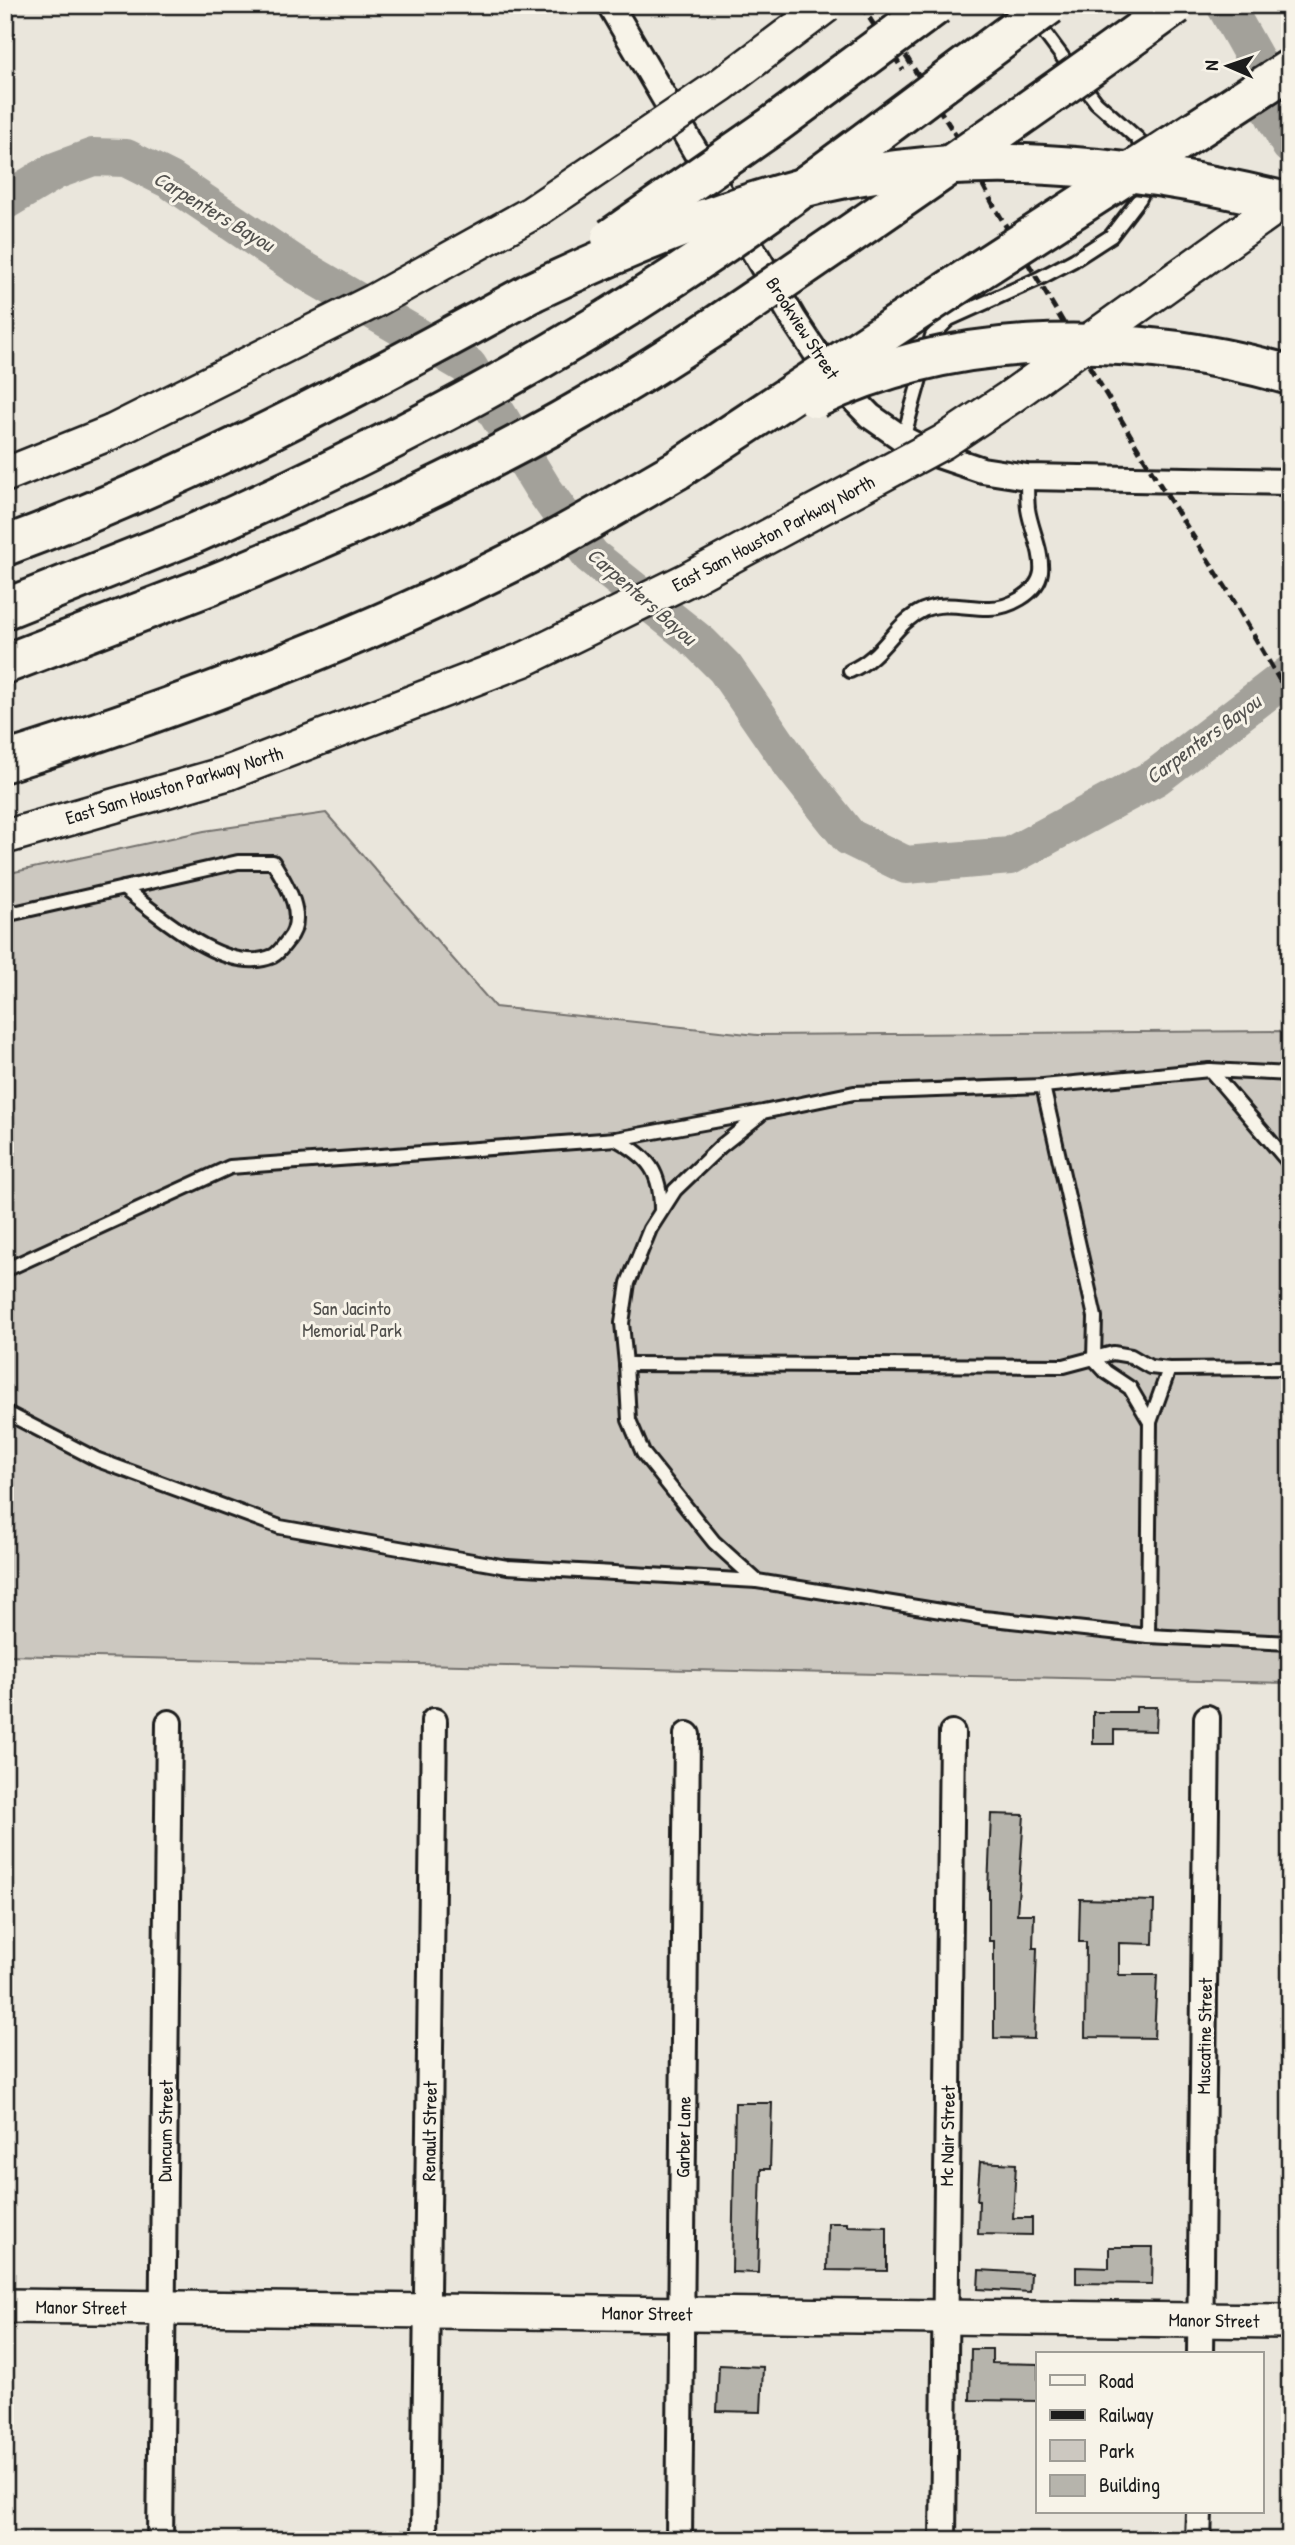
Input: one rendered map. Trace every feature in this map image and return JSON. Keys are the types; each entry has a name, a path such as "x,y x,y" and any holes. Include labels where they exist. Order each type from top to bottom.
{"highway":[{"path":"532,292 775,124 936,5"},
{"path":"5,610 267,501 419,427 585,333 688,268 816,179 942,82 1049,5"},
{"path":"5,664 211,585 368,519 442,484 610,393 802,267 1000,131 1176,5"},
{"path":"677,470 1290,69"},
{"path":"5,546 85,515 228,452 358,386 532,292 654,238 752,203 833,181 905,170 988,164 1086,167 1169,177 1239,190 1290,204"},
{"path":"5,762 189,701 314,653 562,537 677,470 791,410 858,380 977,350 1060,344 1122,345 1215,356 1290,374"}],"main road":[{"path":"5,475 112,432 374,301 533,213 721,85 827,5"},
{"name":"East Sam Houston Parkway North","path":"5,836 228,773 525,659 689,579 943,442 1009,398 1290,197"},
{"name":"Manor Street","path":"5,2306 1290,2321"}],"street":[{"name":"Brookview Street","path":"610,5 794,320 832,377 870,416 903,439 929,452 982,470 1027,477 1290,482"},
{"name":"Muscatine Street","path":"1200,2352 1207,1718"},
{"name":"Renault Street","path":"424,2540 434,1721"},
{"name":"Duncum Street","path":"160,2540 169,1723"},
{"name":"Mc Nair Street","path":"943,2540 951,1733"},
{"name":"Garber Lane","path":"679,2540 687,1735"},
{"path":"1198,2540 1199,2514"}],"lane":[{"path":"903,439 932,336 949,318 1038,279 1111,236 1140,198 1150,177 1138,139 1096,102 1024,5"},
{"path":"850,671 870,660 902,625 922,611 949,605 1000,607 1010,604 1035,585 1041,573 1040,557 1028,510 1027,477"},
{"path":"5,915 123,888 238,862 273,862 295,904 293,934 275,955 250,961 223,955 186,935 123,888"},
{"path":"5,1270 230,1167 616,1139 854,1093 1043,1086 1210,1070 1290,1074"},
{"path":"1210,1070 1290,1164"},
{"path":"1043,1086 1095,1317 1094,1359 1105,1372 1130,1388 1150,1422"},
{"path":"757,1581 714,1542 643,1453 629,1420 622,1322 628,1283 650,1229 675,1190 721,1146 763,1112"},
{"path":"616,1139 637,1150 651,1167 661,1188 661,1211"},
{"path":"626,1364 1063,1366 1113,1353 1131,1356 1150,1367 1169,1369 1290,1368"},
{"path":"1148,1636 1150,1422 1169,1369"},
{"path":"5,1412 98,1460 280,1527 507,1567 757,1581 984,1618 1148,1636 1290,1643"}],"green space":[{"name":"San Jacinto Memorial Park","path":"326,813 495,1007 757,1035 1290,1031 1290,1683 5,1655 5,874 204,831"}],"building":[{"path":"1136,1707 1157,1707 1156,1731 1114,1730 1114,1744 1093,1744 1093,1712 1136,1712"},
{"path":"991,1814 1024,1815 1017,1914 1034,1914 1033,1948 1037,1948 1034,2039 994,2038 994,1941 989,1941 988,1890"},
{"path":"1080,1899 1154,1901 1153,1944 1119,1943 1119,1975 1157,1975 1154,2038 1085,2037 1086,1942 1079,1942"},
{"path":"735,2103 772,2103 770,2169 761,2169 758,2273 732,2272"},
{"path":"980,2162 1016,2164 1013,2218 1032,2218 1032,2235 978,2234"},
{"path":"828,2223 887,2227 887,2271 827,2270"},
{"path":"1109,2247 1153,2247 1152,2284 1076,2283 1076,2267 1109,2268"},
{"path":"979,2270 1031,2273 1030,2292 978,2289"},
{"path":"971,2349 992,2349 992,2363 1036,2364 1036,2401 970,2400"},
{"path":"719,2365 763,2367 761,2412 717,2411"}],"waterway":[{"name":"Carpenters Bayou","path":"1225,5 1258,64 1269,106 1290,145"},
{"name":"Carpenters Bayou","path":"5,201 55,171 93,157 126,158 170,180 297,266 468,366 542,487 591,556 700,643 725,668 792,765 849,837 906,865 1010,856 1156,777 1290,674"}],"railway":[{"path":"861,5 903,70"},
{"path":"874,5 961,144 994,206 1290,698"}]}
